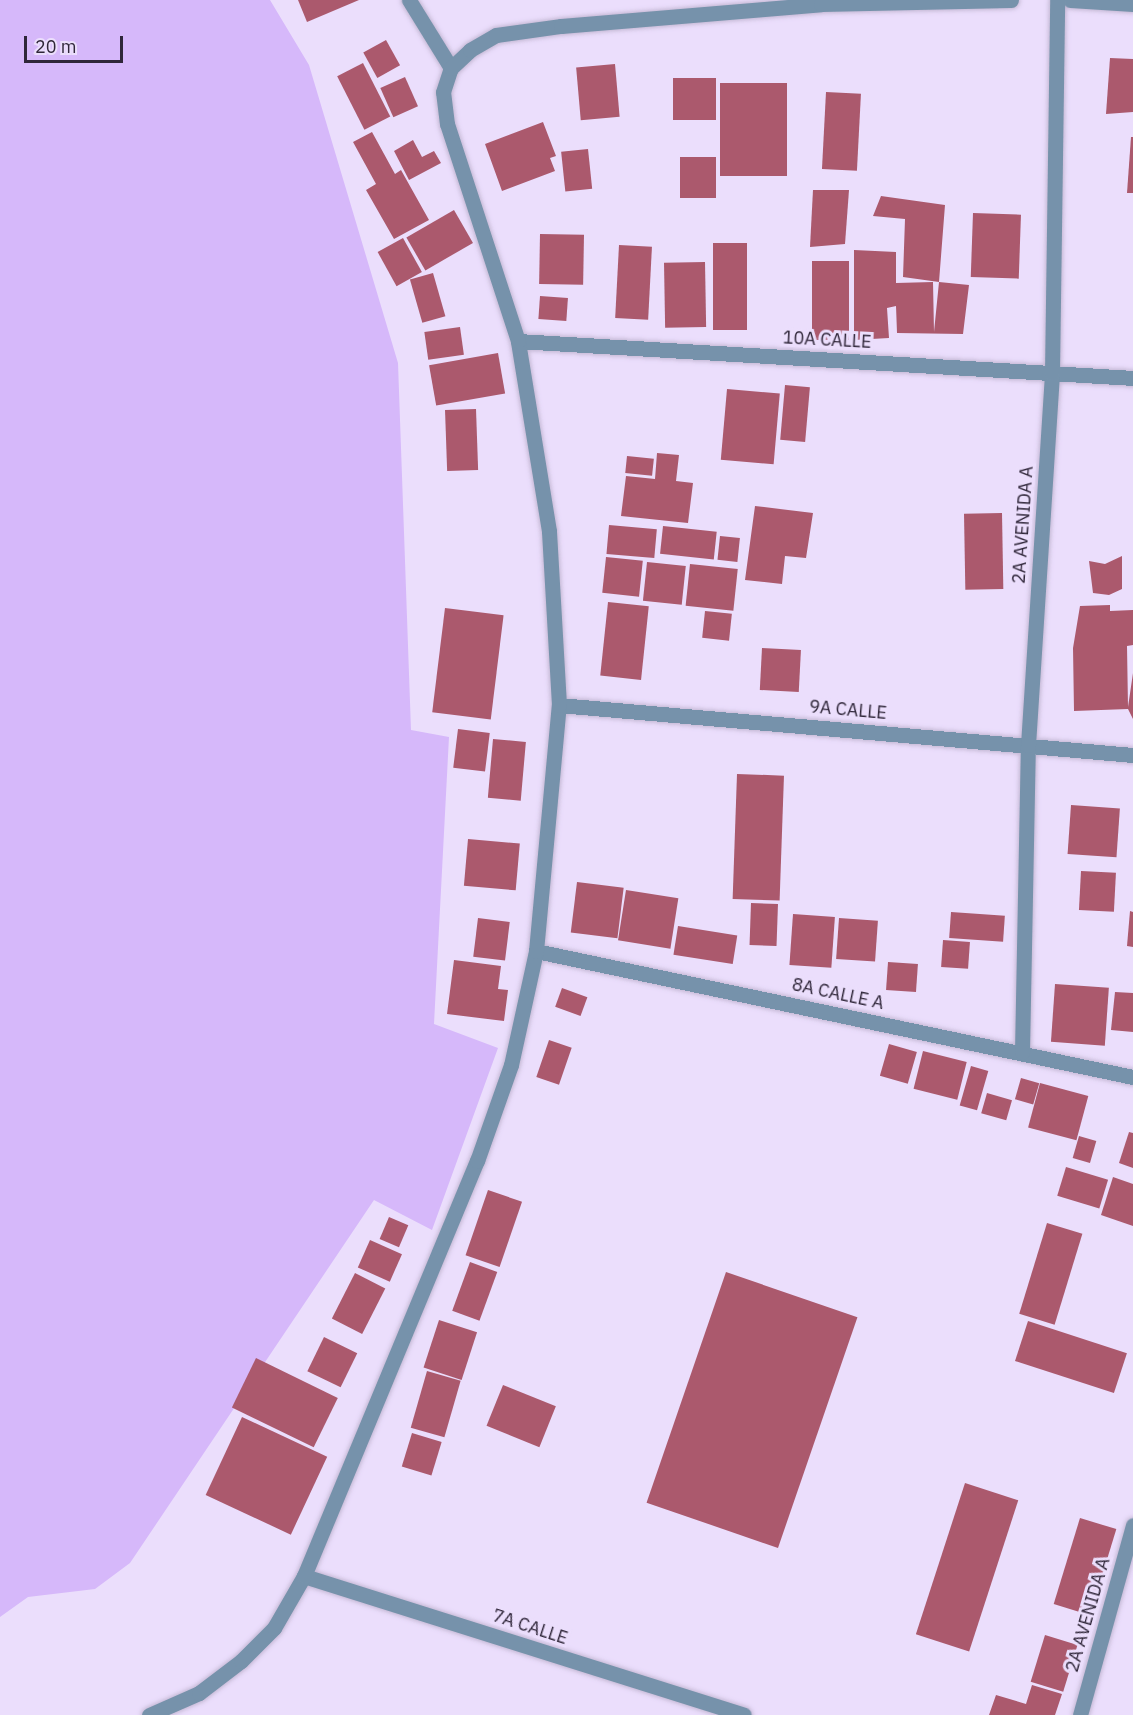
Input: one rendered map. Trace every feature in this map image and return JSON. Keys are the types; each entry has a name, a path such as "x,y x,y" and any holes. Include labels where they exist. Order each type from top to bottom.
{"street":[{"path":"409,0 452,68"},
{"path":"149,1715 199,1693 241,1661 274,1628 304,1576 477,1161 511,1065 536,951 559,705 549,531 518,341 447,124 443,92 452,68 470,50 496,35 561,26 821,4 1011,0"},
{"name":"2A AVENIDA A","path":"1022,1052 1028,744 1052,373 1057,0"},
{"path":"1070,0 1133,4"},
{"name":"10A CALLE","path":"518,341 1133,378"},
{"name":"9A CALLE","path":"559,705 1028,744 1133,755"},
{"name":"8A CALLE A","path":"536,951 1133,1077"},
{"name":"2A AVENIDA A","path":"1080,1715 1133,1525"},
{"name":"7A CALLE","path":"304,1576 744,1715"}],"shaded area":[{"path":"0,0 270,0 309,65 398,363 411,730 449,737 434,1024 498,1048 432,1230 374,1200 130,1563 95,1589 28,1597 0,1617"}],"building":[{"path":"298,0 359,0 307,22"},
{"path":"386,40 400,65 377,78 363,53"},
{"path":"1110,58 1133,59 1133,112 1106,114"},
{"path":"363,63 390,116 364,130 337,76"},
{"path":"615,64 620,117 581,120 576,67"},
{"path":"405,77 418,106 393,117 380,88"},
{"path":"673,78 716,78 716,120 673,120"},
{"path":"720,83 787,83 787,176 720,176"},
{"path":"826,92 861,94 857,171 822,169"},
{"path":"543,122 556,156 550,158 555,171 502,191 485,144"},
{"path":"372,132 395,174 401,170 429,220 394,239 366,190 376,184 353,142"},
{"path":"1131,137 1133,137 1133,193 1127,193"},
{"path":"413,140 422,157 434,151 441,163 409,180 394,151"},
{"path":"588,149 592,189 565,192 561,152"},
{"path":"680,157 716,157 716,198 680,198"},
{"path":"813,190 849,190 845,244 810,247"},
{"path":"881,196 945,205 939,282 903,277 905,219 873,216"},
{"path":"454,210 473,243 425,270 406,238"},
{"path":"973,213 1021,215 1019,279 971,277"},
{"path":"540,234 584,235 583,285 539,284"},
{"path":"403,238 422,272 397,286 378,252"},
{"path":"713,243 747,243 747,330 713,330"},
{"path":"619,245 652,247 648,320 615,318"},
{"path":"854,250 896,252 896,283 933,282 934,332 939,282 969,285 963,334 897,333 896,306 887,308 889,338 854,340"},
{"path":"812,261 849,261 849,340 812,340"},
{"path":"705,262 706,327 665,328 664,263"},
{"path":"433,273 445,316 422,323 410,280"},
{"path":"540,296 568,298 566,321 538,319"},
{"path":"460,327 464,355 428,360 424,332"},
{"path":"498,353 505,393 436,406 429,365"},
{"path":"785,385 810,387 805,442 780,440"},
{"path":"727,389 780,394 774,464 721,460"},
{"path":"476,409 478,470 447,471 445,410"},
{"path":"657,453 679,455 676,481 693,483 688,523 621,516 626,476 655,479"},
{"path":"627,456 654,459 652,476 625,473"},
{"path":"755,506 813,513 806,558 785,556 782,584 745,580"},
{"path":"1002,513 1003,589 965,590 964,514"},
{"path":"609,525 657,529 654,558 606,554"},
{"path":"663,526 717,532 714,559 660,554"},
{"path":"720,536 740,538 737,562 717,560"},
{"path":"1122,556 1122,589 1109,595 1093,593 1089,561 1105,564"},
{"path":"606,557 643,561 639,597 602,593"},
{"path":"647,562 686,566 682,605 643,601"},
{"path":"690,564 738,569 733,611 686,606"},
{"path":"608,602 649,606 641,680 600,676"},
{"path":"1110,605 1110,611 1133,610 1133,645 1127,646 1128,707 1133,673 1133,719 1128,709 1074,711 1073,648 1080,606"},
{"path":"445,608 504,615 491,719 432,712"},
{"path":"705,611 732,614 729,641 702,638"},
{"path":"762,648 801,650 799,692 760,690"},
{"path":"458,729 490,733 485,772 453,768"},
{"path":"493,739 526,742 521,801 488,798"},
{"path":"737,774 784,776 780,901 733,899"},
{"path":"1071,805 1120,808 1116,857 1068,854"},
{"path":"468,839 520,844 516,890 464,886"},
{"path":"1081,871 1116,873 1114,912 1079,910"},
{"path":"577,882 624,888 617,938 571,933"},
{"path":"626,890 678,898 670,949 618,940"},
{"path":"751,903 778,904 777,946 750,945"},
{"path":"1130,911 1133,912 1133,947 1127,946"},
{"path":"951,912 1005,916 1003,942 949,938"},
{"path":"793,914 835,917 831,968 789,965"},
{"path":"478,918 510,922 505,961 473,957"},
{"path":"839,918 878,921 875,962 836,959"},
{"path":"678,926 737,935 733,964 673,955"},
{"path":"943,940 970,942 968,969 941,967"},
{"path":"454,960 501,966 498,989 508,990 504,1021 447,1014"},
{"path":"888,962 918,964 916,992 886,990"},
{"path":"1055,984 1109,988 1105,1046 1051,1042"},
{"path":"562,988 587,997 581,1016 555,1007"},
{"path":"1115,992 1133,993 1133,1032 1111,1030"},
{"path":"549,1040 572,1048 559,1085 536,1077"},
{"path":"889,1044 917,1052 908,1084 880,1076"},
{"path":"923,1051 967,1062 957,1100 914,1089"},
{"path":"971,1066 988,1071 977,1110 960,1105"},
{"path":"1021,1078 1039,1083 1033,1104 1015,1099"},
{"path":"1040,1083 1088,1096 1076,1140 1028,1127"},
{"path":"987,1093 1012,1100 1006,1120 981,1113"},
{"path":"1129,1132 1133,1133 1133,1168 1119,1163"},
{"path":"1079,1136 1096,1141 1090,1163 1073,1158"},
{"path":"1066,1167 1108,1180 1099,1209 1057,1196"},
{"path":"1113,1177 1133,1184 1133,1226 1101,1215"},
{"path":"488,1190 522,1202 500,1267 466,1255"},
{"path":"389,1217 408,1225 399,1247 380,1239"},
{"path":"1047,1223 1082,1234 1055,1325 1019,1314"},
{"path":"370,1240 402,1254 390,1282 358,1267"},
{"path":"470,1262 497,1272 479,1321 452,1311"},
{"path":"726,1272 857,1317 778,1548 647,1503"},
{"path":"355,1273 385,1288 362,1334 332,1318"},
{"path":"439,1320 477,1332 462,1380 424,1368"},
{"path":"1028,1321 1127,1353 1114,1393 1015,1361"},
{"path":"324,1337 357,1353 341,1387 307,1371"},
{"path":"256,1358 338,1398 314,1447 232,1407"},
{"path":"427,1371 461,1381 444,1437 411,1428"},
{"path":"503,1385 556,1406 539,1447 487,1426"},
{"path":"242,1417 327,1457 291,1535 206,1495"},
{"path":"412,1433 442,1442 431,1476 402,1466"},
{"path":"965,1483 1018,1500 969,1652 916,1634"},
{"path":"1080,1518 1116,1529 1090,1615 1054,1604"},
{"path":"1045,1635 1078,1645 1063,1692 1031,1682"},
{"path":"1032,1685 1062,1694 1055,1715 989,1715 996,1695 1026,1704"}]}
